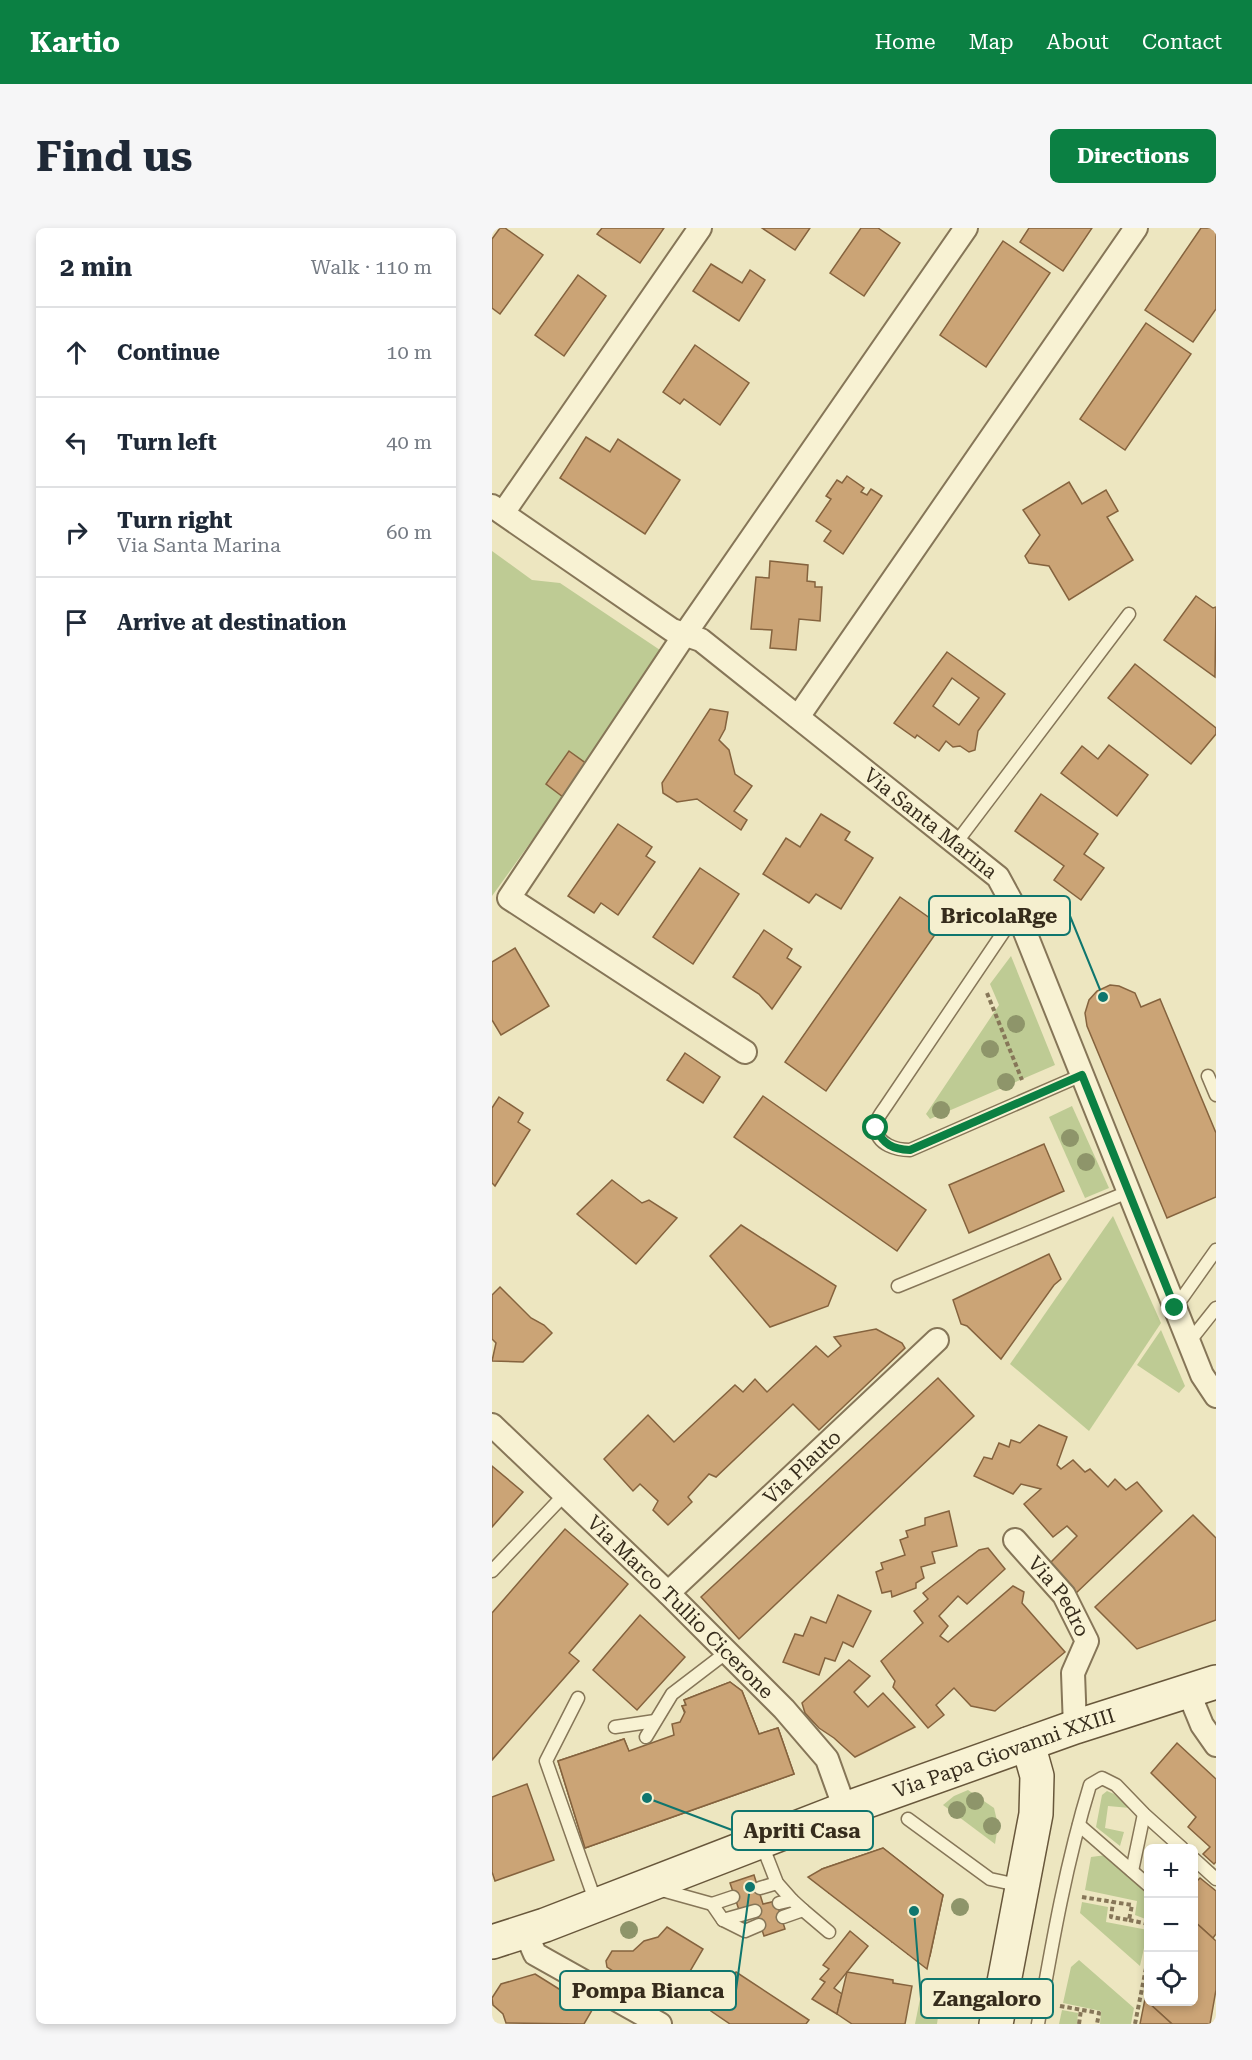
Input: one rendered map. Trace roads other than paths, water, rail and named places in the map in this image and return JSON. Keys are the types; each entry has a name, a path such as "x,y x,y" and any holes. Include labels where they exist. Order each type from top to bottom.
{"street":[{"path":"497,509 700,228"},
{"path":"745,1052 509,898 685,634 966,228"},
{"path":"798,717 1136,228"},
{"name":"Via Santa Marina","path":"497,509 672,630 701,640 998,877 1017,912 1202,1376 1216,1396"},
{"name":"Via Plauto","path":"668,1593 938,1340"},
{"name":"Via Marco Tullio Cicerone","path":"492,1425 668,1593 784,1709 827,1759 845,1809"},
{"name":"Via Pedro","path":"1015,1540 1064,1595 1087,1641 1073,1673 1075,1727"},
{"path":"1202,1687 1202,1725 1216,1744"},
{"name":"Via Papa Giovanni XXIII","path":"492,1942 597,1905 845,1809 1075,1727 1202,1687"},
{"path":"996,2024 1036,1814 1037,1776 1028,1744"},
{"path":"525,1931 535,1954 660,2024"}],"lane":[{"path":"956,843 1129,614"},
{"path":"1017,912 877,1120 876,1128 879,1137 892,1148 910,1150 1082,1075"},
{"path":"1208,1076 1216,1095"},
{"path":"898,1286 1128,1192"},
{"path":"1175,1308 1216,1250"},
{"path":"1189,1342 1216,1308"},
{"path":"492,1571 565,1494"},
{"path":"646,1737 672,1694 727,1652"},
{"path":"578,1698 546,1761 597,1905"},
{"path":"615,1727 655,1721"},
{"path":"1038,2024 1079,1825 1090,1785 1102,1778 1116,1785 1178,1844"},
{"path":"1132,1871 1144,1814"},
{"path":"908,1820 990,1879 1022,1886"},
{"path":"1079,1825 1144,1881"},
{"path":"761,1841 777,1883 792,1900 829,1932"},
{"path":"1198,1863 1216,1879"},
{"path":"760,1888 777,1883"},
{"path":"646,1886 711,1904 733,1897"},
{"path":"778,1904 792,1900"},
{"path":"711,1904 723,1920 745,1930 759,1925"},
{"path":"783,1917 803,1910"},
{"path":"723,1920 755,1911"}],"place":[{"name":"BricolaRge","path":"1103,997"},
{"name":"Apriti Casa","path":"647,1798"},
{"name":"Pompa Bianca","path":"750,1887"},
{"name":"Zangaloro","path":"914,1911"}]}
